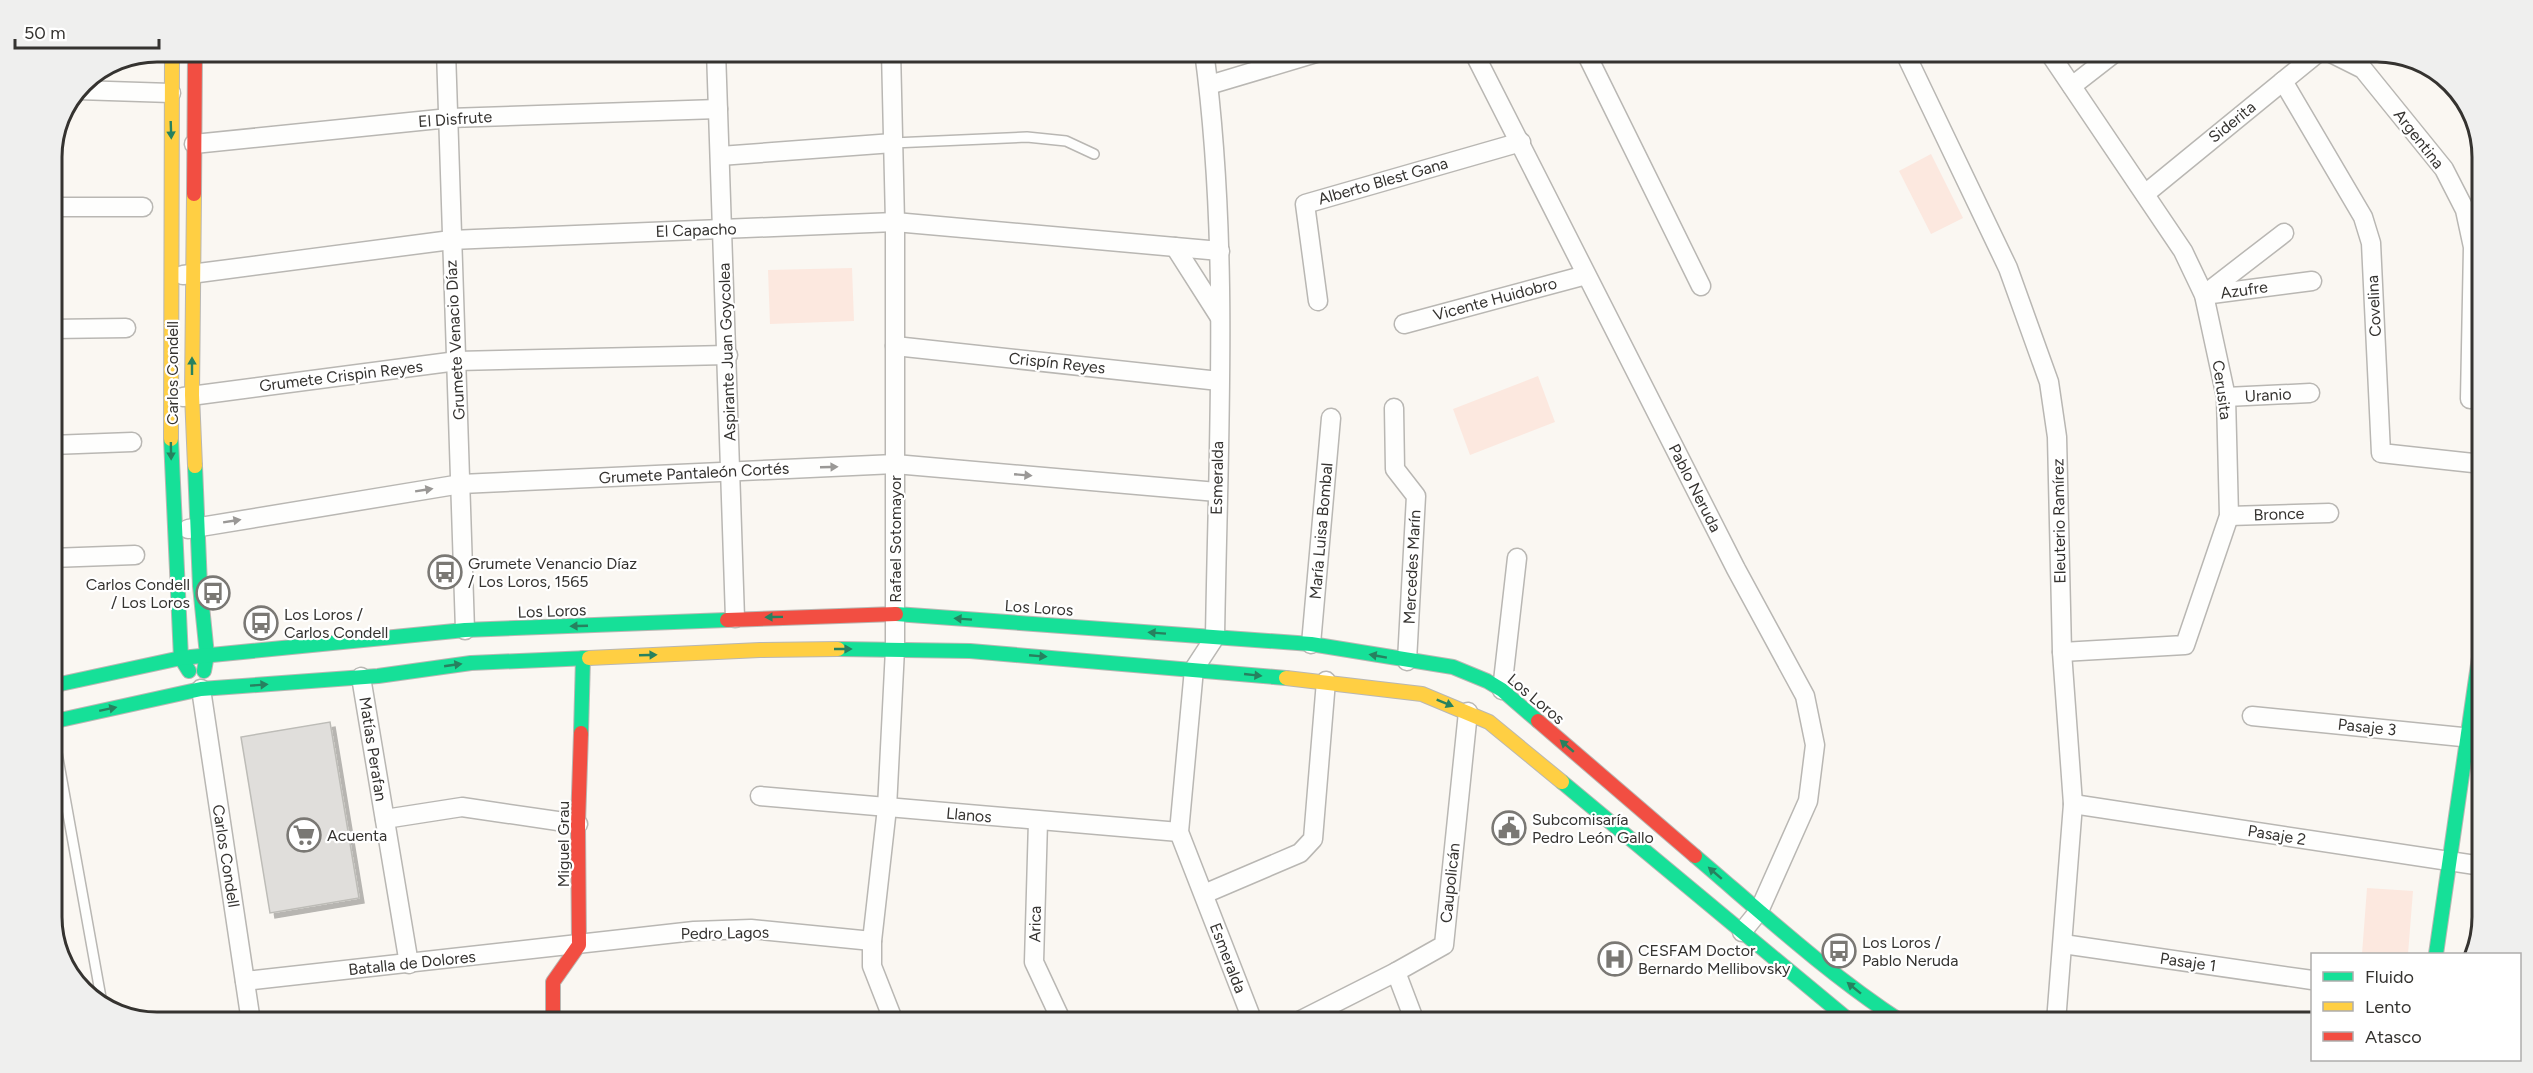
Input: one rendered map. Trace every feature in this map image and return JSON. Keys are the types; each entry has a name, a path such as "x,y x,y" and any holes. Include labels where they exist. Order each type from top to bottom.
{"main road":[{"name":"Carlos Condell","path":"172,62 171,399 174,531 181,658 201,689"},
{"name":"Carlos Condell","path":"195,62 192,395 200,586 207,655 201,689"},
{"name":"Los Loros","path":"62,684 181,658 465,630 735,618 896,614 1311,644 1453,667 1502,690 1759,911 1887,1012"},
{"path":"62,720 201,689 361,677 471,663 760,650 970,651 1326,681 1422,694 1490,722 1839,1012"},
{"name":"Miguel Grau","path":"579,945 578,824 583,658"},
{"path":"2436,953 2450,861 2472,754"},
{"path":"553,1012 553,982 579,945"}],"street":[{"name":"Grumete Venacio Díaz","path":"446,62 465,630"},
{"name":"Aspirante Juan Goycolea","path":"716,62 728,355 735,618"},
{"name":"Rafael Sotomayor","path":"890,1012 872,966 872,941 887,808 896,614 895,222 891,62"},
{"name":"Esmeralda","path":"1206,62 1220,251 1215,637 1194,669 1179,832 1249,1012"},
{"path":"1209,85 1286,62"},
{"name":"Pablo Neruda","path":"1479,62 1736,569 1805,696 1815,745 1808,801 1759,911 1742,932"},
{"path":"1590,62 1701,286"},
{"name":"Eleuterio Ramírez","path":"1909,62 2008,268 2049,382 2057,437 2062,652 2073,804 2057,1012"},
{"name":"Cerusita","path":"2056,62 2183,251 2204,295 2226,397 2229,516 2185,645 2062,652"},
{"path":"2072,86 2103,62"},
{"name":"Siderita","path":"2145,194 2306,62"},
{"name":"Argentina","path":"2349,62 2363,69 2444,169 2465,210 2471,238"},
{"name":"Covelina","path":"2283,81 2363,217 2371,243 2381,453 2471,464"},
{"path":"89,90 171,93"},
{"name":"El Disfrute","path":"194,144 449,118 718,109"},
{"name":"Alberto Blest Gana","path":"1318,301 1305,204 1521,142"},
{"path":"720,156 893,143"},
{"path":"62,207 143,207"},
{"name":"El Capacho","path":"173,277 451,240 895,222 1220,251"},
{"name":"Azufre","path":"2204,295 2284,233"},
{"path":"1175,247 1219,316"},
{"name":"Vicente Huidobro","path":"1404,324 1586,275"},
{"name":"Azufre","path":"2204,295 2312,280"},
{"path":"62,330 126,328"},
{"name":"Argentina","path":"2470,399 2471,336"},
{"name":"Crispín Reyes","path":"895,346 1219,381"},
{"name":"Grumete Crispin Reyes","path":"171,399 457,361 728,355"},
{"name":"Uranio","path":"2226,397 2310,393"},
{"name":"Mercedes Marín","path":"1394,408 1395,469 1416,496 1407,661"},
{"name":"María Luisa Bombal","path":"1311,644 1331,418"},
{"path":"62,445 132,442"},
{"name":"Grumete Pantaleón Cortés","path":"174,531 461,484 730,470 895,464 1217,492"},
{"name":"Bronce","path":"2229,516 2329,513"},
{"path":"62,558 135,555"},
{"path":"1502,690 1517,558"},
{"name":"Matías Perafan","path":"361,677 409,964"},
{"path":"1204,894 1299,853 1313,839 1326,681"},
{"name":"Carlos Condell","path":"201,689 250,1012"},
{"name":"Caupolicán","path":"1396,972 1444,945 1468,712"},
{"name":"Pasaje 3","path":"2252,716 2472,738"},
{"name":"Llanos","path":"760,796 1179,832"},
{"name":"Pasaje 2","path":"2073,804 2472,864"},
{"path":"385,819 462,807 578,824"},
{"name":"Arica","path":"1038,821 1034,962 1057,1012"},
{"name":"Pedro Lagos","path":"579,945 694,931 751,929 872,941"},
{"name":"Pasaje 1","path":"2063,944 2311,980"},
{"name":"Batalla de Dolores","path":"245,981 579,945"},
{"path":"1317,1012 1396,972 1411,1012"}],"lane":[{"path":"893,143 1027,137 1066,141 1094,154"},
{"path":"62,807 100,992"}],"shaded area":[{"path":"1931,154 1963,218 1931,234 1899,171"},
{"path":"852,268 854,321 770,324 768,270"},
{"path":"1538,376 1555,422 1470,455 1453,409"},
{"path":"2367,888 2413,891 2408,953 2362,953"}],"building":[{"path":"330,722 359,898 270,913 241,737"}],"traffic: fast":[{"path":"171,439 181,658 189,671"},
{"path":"195,466 200,586 207,655 204,671"},
{"path":"896,614 1311,644 1453,667 1502,690 1538,721"},
{"path":"62,684 181,658 465,630 727,620"},
{"path":"838,649 970,651 1286,678"},
{"path":"581,733 583,658"},
{"path":"62,720 201,689 378,676 471,663 589,658"},
{"path":"2436,953 2472,708"},
{"path":"1562,782 1839,1012"},
{"path":"1695,856 1770,921 1848,984 1888,1012"}],"traffic: slow":[{"path":"171,439 172,62"},
{"path":"194,194 192,395 195,466"},
{"path":"589,658 760,650 838,649"},
{"path":"1286,678 1422,694 1489,722 1562,782"}],"traffic: jam":[{"path":"194,194 195,62"},
{"path":"727,620 896,614"},
{"path":"1538,721 1695,856"},
{"path":"553,1012 553,982 579,945 578,824 581,733"}],"place":[{"name":"Grumete Venancio Díaz / Los Loros, 1565","path":"445,572"},
{"name":"Carlos Condell / Los Loros","path":"213,593"},
{"name":"Los Loros / Carlos Condell","path":"261,623"},
{"name":"Subcomisaría Pedro León Gallo","path":"1509,828"},
{"name":"Acuenta","path":"304,835"},
{"name":"Los Loros / Pablo Neruda","path":"1839,951"},
{"name":"CESFAM Doctor Bernardo Mellibovsky","path":"1615,959"}]}
